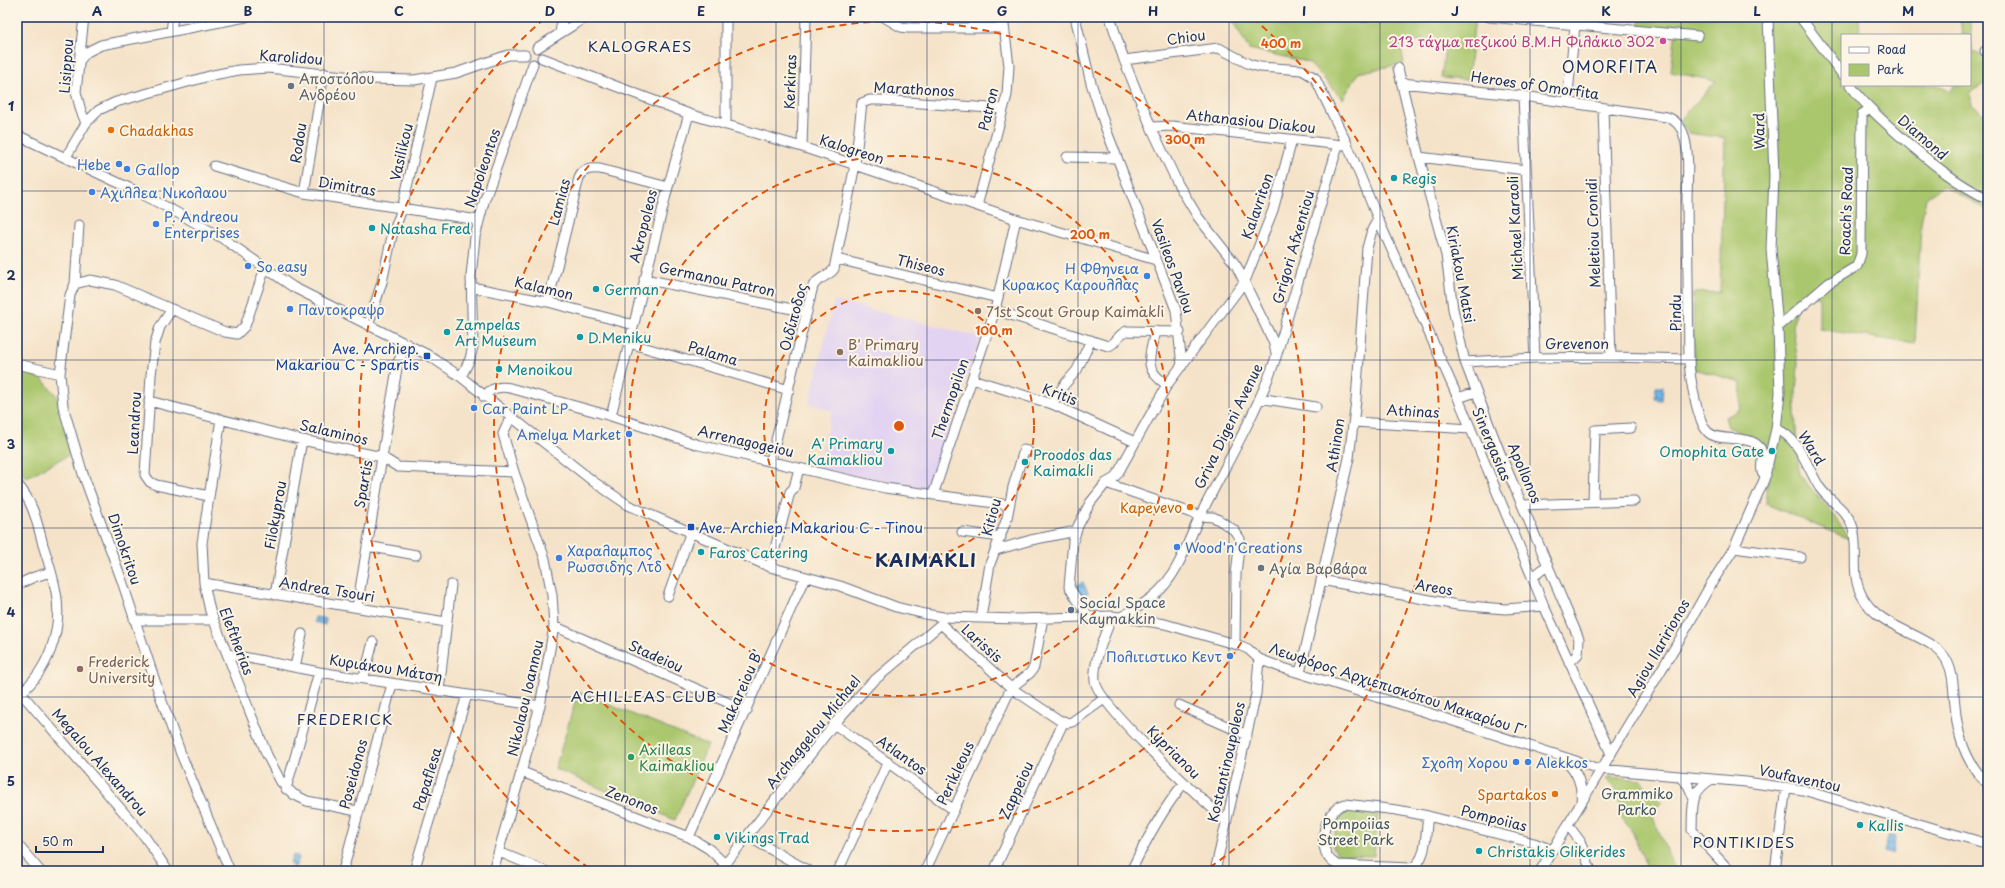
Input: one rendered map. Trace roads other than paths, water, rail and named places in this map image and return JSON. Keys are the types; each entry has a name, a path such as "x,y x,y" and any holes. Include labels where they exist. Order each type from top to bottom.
{"street":[{"name":"Lisippou","path":"84,17 76,92 80,111 86,123"},
{"path":"171,31 173,17"},
{"path":"80,60 87,52 101,45 246,17"},
{"path":"560,32 563,17"},
{"path":"537,48 540,50 542,58 537,64 533,64 526,59 525,55 529,48 537,48 560,32 586,17"},
{"path":"726,17 726,125"},
{"name":"Kerkiras","path":"802,147 806,17"},
{"path":"884,17 901,27 908,28 1004,28"},
{"name":"Patron","path":"977,206 1007,95 1009,76 1003,17"},
{"name":"Vasileos Pavlou","path":"1075,17 1091,83 1117,158 1176,310 1180,332 1182,366"},
{"name":"Griva Digeni Avenue","path":"1110,17 1124,60 1151,127 1187,201 1236,265 1273,341 1276,357 1259,398 1169,580 1157,593 1117,616"},
{"path":"1489,17 1698,36"},
{"name":"Ward","path":"1768,17 1774,176 1771,248 1778,327 1780,393 1776,429 1785,432 1798,446 1821,489 1844,512 1852,525 1855,538 1855,581 1870,609 1879,617 1936,648 1946,658 1952,671 1955,712 1959,733 1971,765 1988,784"},
{"path":"1800,17 1841,73"},
{"path":"1567,102 1575,26"},
{"name":"Chiou","path":"1124,60 1219,48 1255,66 1302,70 1312,75 1317,81 1348,144"},
{"name":"Karolidou","path":"86,123 99,110 116,102 213,75 255,68 324,73 388,80 432,78 456,73 508,55 525,55"},
{"name":"Kalogreon","path":"542,58 689,114 802,147 1016,219 1156,260"},
{"name":"Napoleontos","path":"461,377 470,359 473,346 471,263 478,220 533,64"},
{"name":"Kiriakou Matsi","path":"1398,68 1419,157 1446,255 1453,309 1465,362 1476,392"},
{"name":"Rodou","path":"304,193 324,73"},
{"name":"Vasilikou","path":"369,323 382,282 392,236 402,209 432,78"},
{"name":"Heroes of Omorfita","path":"1402,83 1523,96 1664,116"},
{"name":"Diamond","path":"1851,86 1870,109 1935,167 1959,183 1988,199"},
{"name":"Michael Karaoli","path":"1523,96 1535,358"},
{"name":"Marathonos","path":"856,165 861,107 866,101 880,100 1003,109"},
{"name":"Meletiou Cronidi","path":"1603,108 1611,357"},
{"name":"Roach's Road","path":"1778,327 1829,283 1857,266 1862,254 1862,114 1870,109"},
{"name":"Akropoleos","path":"611,416 644,279 689,114"},
{"name":"Pindu","path":"1664,116 1673,120 1679,125 1686,143 1689,359 1698,410 1704,428 1709,433 1716,436 1755,443 1762,453 1761,469 1766,475"},
{"path":"66,157 86,123"},
{"name":"Athanasiou Diakou","path":"1151,127 1172,126 1338,145 1348,144"},
{"name":"Λεωφόρος Αρχιεπισκόπου Μακαρίου Γ'","path":"17,135 140,193 187,218 222,238 293,287 369,323 408,344 461,377 484,397 594,482 628,505 690,534 770,567 840,586 896,607 942,620 1117,616 1180,628 1248,649 1259,659 1300,673 1600,769"},
{"name":"Kalavriton","path":"1182,366 1245,281 1273,210 1292,140"},
{"name":"Sinergasias","path":"1348,144 1378,219 1458,398 1544,606 1611,754"},
{"name":"Grigori Afxentiou","path":"1276,357 1338,145"},
{"path":"1067,157 1117,158"},
{"path":"1419,157 1526,170"},
{"name":"Οιδίποδος","path":"771,461 807,312 816,281 831,273 837,259 856,165"},
{"name":"Dimitras","path":"214,166 304,193 478,220"},
{"name":"Lamias","path":"548,302 579,178 582,172 591,168 600,169 668,187"},
{"name":"Thermopilon","path":"933,495 995,310 1016,219"},
{"name":"Athinon","path":"1300,673 1347,466 1354,422 1367,248 1372,230 1378,219"},
{"name":"Dimokritou","path":"79,225 75,284 70,295 60,374 63,406 81,467 181,754 230,871"},
{"name":"Thiseos","path":"837,259 998,298"},
{"path":"75,284 90,280 111,284 225,332 237,334 244,326 265,268"},
{"name":"Germanou Patron","path":"644,279 807,312"},
{"name":"Kalamon","path":"471,287 548,302 634,325"},
{"name":"Leandrou","path":"172,309 160,327 154,343 145,470 147,478 156,485 209,496"},
{"path":"995,310 1091,340 1112,345 1121,332 1127,330 1180,332"},
{"path":"1155,331 1150,366 1155,377 1167,385"},
{"path":"1052,404 1064,385 1077,370 1091,340"},
{"name":"Palama","path":"629,343 789,390"},
{"name":"Spartis","path":"357,607 398,362 408,344"},
{"name":"Grevenon","path":"1465,362 1535,358 1611,357 1689,359"},
{"path":"17,364 60,374"},
{"path":"1088,616 1069,587 1076,531 1090,503 1106,483 1113,479 1118,473 1167,385 1182,366"},
{"name":"Kritis","path":"972,379 1052,404 1135,442"},
{"name":"Arrenagogeiou","path":"484,397 492,389 506,387 611,416 699,445 885,488 1010,505"},
{"path":"1458,398 1476,392"},
{"name":"Apollonos","path":"1476,392 1580,639 1578,654 1569,663"},
{"path":"1259,398 1316,407"},
{"name":"Salaminos","path":"149,401 302,440 382,457 398,467 514,472"},
{"name":"Nikolaou Ioannou","path":"494,871 540,706 554,626 552,596 545,559 514,472 503,434 508,423 513,418"},
{"name":"Eleftherias","path":"222,419 202,543 204,583 214,620 267,755 276,774 286,789 308,801 357,811"},
{"name":"Athinas","path":"1354,422 1471,429"},
{"path":"1593,502 1595,430 1631,428"},
{"name":"Agiou Ilaririonos","path":"1540,871 1734,548 1766,475 1776,429"},
{"name":"Filokyprou","path":"276,595 302,440"},
{"name":"Kitiou","path":"981,618 990,564 1001,537 1024,450 1028,451"},
{"path":"770,567 790,492 794,488 799,468"},
{"path":"1106,483 1200,516 1220,520 1234,530 1240,539 1236,574 1234,644"},
{"path":"17,484 25,492 34,509 51,572 57,601 57,619 54,639 42,667 19,694"},
{"path":"1523,505 1634,501"},
{"path":"996,550 1031,540 1076,531"},
{"path":"962,532 1001,537"},
{"path":"668,596 690,534"},
{"path":"367,546 416,555"},
{"path":"1734,548 1800,556"},
{"path":"1533,577 1548,565"},
{"path":"17,585 34,577 51,572"},
{"name":"Makareiou B'","path":"689,837 747,710 805,577"},
{"name":"Areos","path":"1321,580 1475,608 1505,609 1544,606"},
{"name":"Andrea Tsouri","path":"204,583 446,622"},
{"path":"439,691 450,585"},
{"name":"Kyprianou","path":"1117,616 1097,660 1095,677 1097,688 1104,699 1184,783 1226,821"},
{"path":"1011,688 1030,673 1034,667 1043,618"},
{"path":"134,620 214,620"},
{"name":"Larissis","path":"942,620 1011,688 1064,722"},
{"name":"Archaggelou Michael","path":"722,868 834,724 870,684 942,620"},
{"name":"Stadeiou","path":"554,626 747,710"},
{"path":"295,667 302,634"},
{"path":"364,677 373,642"},
{"name":"Κυριάκου Μάτση","path":"228,654 319,672 364,677 392,684 540,706"},
{"name":"Kostantinoupoleos","path":"1215,871 1256,694 1259,659"},
{"path":"286,789 319,672"},
{"name":"Poseidonos","path":"343,871 357,811 392,684"},
{"name":"Perikleous","path":"925,871 1011,688"},
{"name":"Megalou Alexandrou","path":"19,694 145,837 168,871"},
{"name":"Papaflesa","path":"414,871 467,695"},
{"path":"1064,722 1072,722 1078,719 1104,699"},
{"path":"1179,705 1247,735"},
{"name":"Zappeiou","path":"994,871 1064,722"},
{"name":"Atlantos","path":"834,724 954,810"},
{"path":"1564,758 1578,775 1581,788 1581,804"},
{"path":"838,871 888,762"},
{"name":"Voufaventou","path":"1600,769 1786,787 1821,795 1988,844"},
{"name":"Zenonos","path":"522,772 689,837 709,849 722,868"},
{"path":"1679,776 1688,785 1694,799"},
{"path":"1712,779 1697,790 1694,799 1692,830 1730,871"},
{"path":"1132,871 1152,829 1174,795 1184,783"},
{"path":"1775,871 1786,787"},
{"name":"Pompoiias","path":"1428,816 1422,858 1417,865 1411,868 1338,865 1330,861 1325,853 1323,845 1328,820 1331,813 1341,805 1368,806 1428,816 1534,843 1552,850"},
{"path":"1568,825 1580,841 1591,871"},
{"path":"747,836 809,871"},
{"path":"17,844 40,871"},
{"path":"499,852 545,871"}],"water":[{"path":"1656,387 1663,387 1662,400 1655,399"},
{"path":"1083,582 1088,593 1080,597 1075,586"},
{"path":"315,617 326,619 325,625 314,622"},
{"path":"1889,835 1896,837 1892,854 1884,852"},
{"path":"293,855 298,856 299,859 295,867 292,867 290,863"}],"place":[{"name":"213 τάγμα πεζικού B.M.H Φιλάκιο 302","path":"1663,41"},
{"name":"Αποστόλου Ανδρέου","path":"291,86"},
{"name":"Chadakhas","path":"111,130"},
{"name":"Hebe","path":"119,164"},
{"name":"Gallop","path":"127,169"},
{"name":"Regis","path":"1394,178"},
{"name":"Αχιλλεα Νικολαου","path":"92,192"},
{"name":"P. Andreou Enterprises","path":"156,224"},
{"name":"Natasha Fred","path":"372,228"},
{"name":"So easy","path":"248,266"},
{"name":"Η Φθηνεια Κυρακος Καρουλλας","path":"1147,276"},
{"name":"German","path":"596,289"},
{"name":"Παντοκραψρ","path":"290,309"},
{"name":"71st Scout Group Kaimakli","path":"978,311"},
{"name":"Zampelas Art Museum","path":"447,332"},
{"name":"D.Meniku","path":"580,337"},
{"name":"B' Primary Kaimakliou","path":"840,352"},
{"name":"Ave. Archiep. Makariou C - Spartis","path":"427,356"},
{"name":"Menoikou","path":"499,369"},
{"name":"Car Paint LP","path":"474,408"},
{"name":"Amelya Market","path":"629,434"},
{"name":"A' Primary Kaimakliou","path":"891,451"},
{"name":"Omophita Gate","path":"1772,451"},
{"name":"Proodos das Kaimakli","path":"1025,462"},
{"name":"Kapevevo","path":"1190,507"},
{"name":"Ave. Archiep. Makariou C - Tinou","path":"691,527"},
{"name":"Wood'n'Creations","path":"1177,547"},
{"name":"Faros Catering","path":"701,552"},
{"name":"Χαραλαμπος Ρωσσιδης Λτδ","path":"559,558"},
{"name":"Αγία Βαρβάρα","path":"1261,568"},
{"name":"Social Space Kaymakkin","path":"1071,610"},
{"name":"Πολιτιστικο Κεντ","path":"1230,656"},
{"name":"Frederick University","path":"80,669"},
{"name":"Axilleas Kaimakliou","path":"631,757"},
{"name":"Σχολη Χορου","path":"1516,762"},
{"name":"Alekkos","path":"1528,762"},
{"name":"Spartakos","path":"1555,794"},
{"name":"Kallis","path":"1860,825"},
{"name":"Vikings Trad","path":"717,837"},
{"name":"Christakis Glikerides","path":"1479,851"}],"district":[{"name":"KALOGRAES","path":"640,45"},
{"name":"OMORFITA","path":"1610,66"},
{"name":"KAIMAKLI","path":"926,559"},
{"name":"ACHILLEAS CLUB","path":"644,695"},
{"name":"FREDERICK","path":"345,718"},
{"name":"PONTIKIDES","path":"1744,841"}],"park label":[{"name":"Grammiko Parko","path":"1637,802"},
{"name":"Pompoiias Street Park","path":"1356,832"}]}
